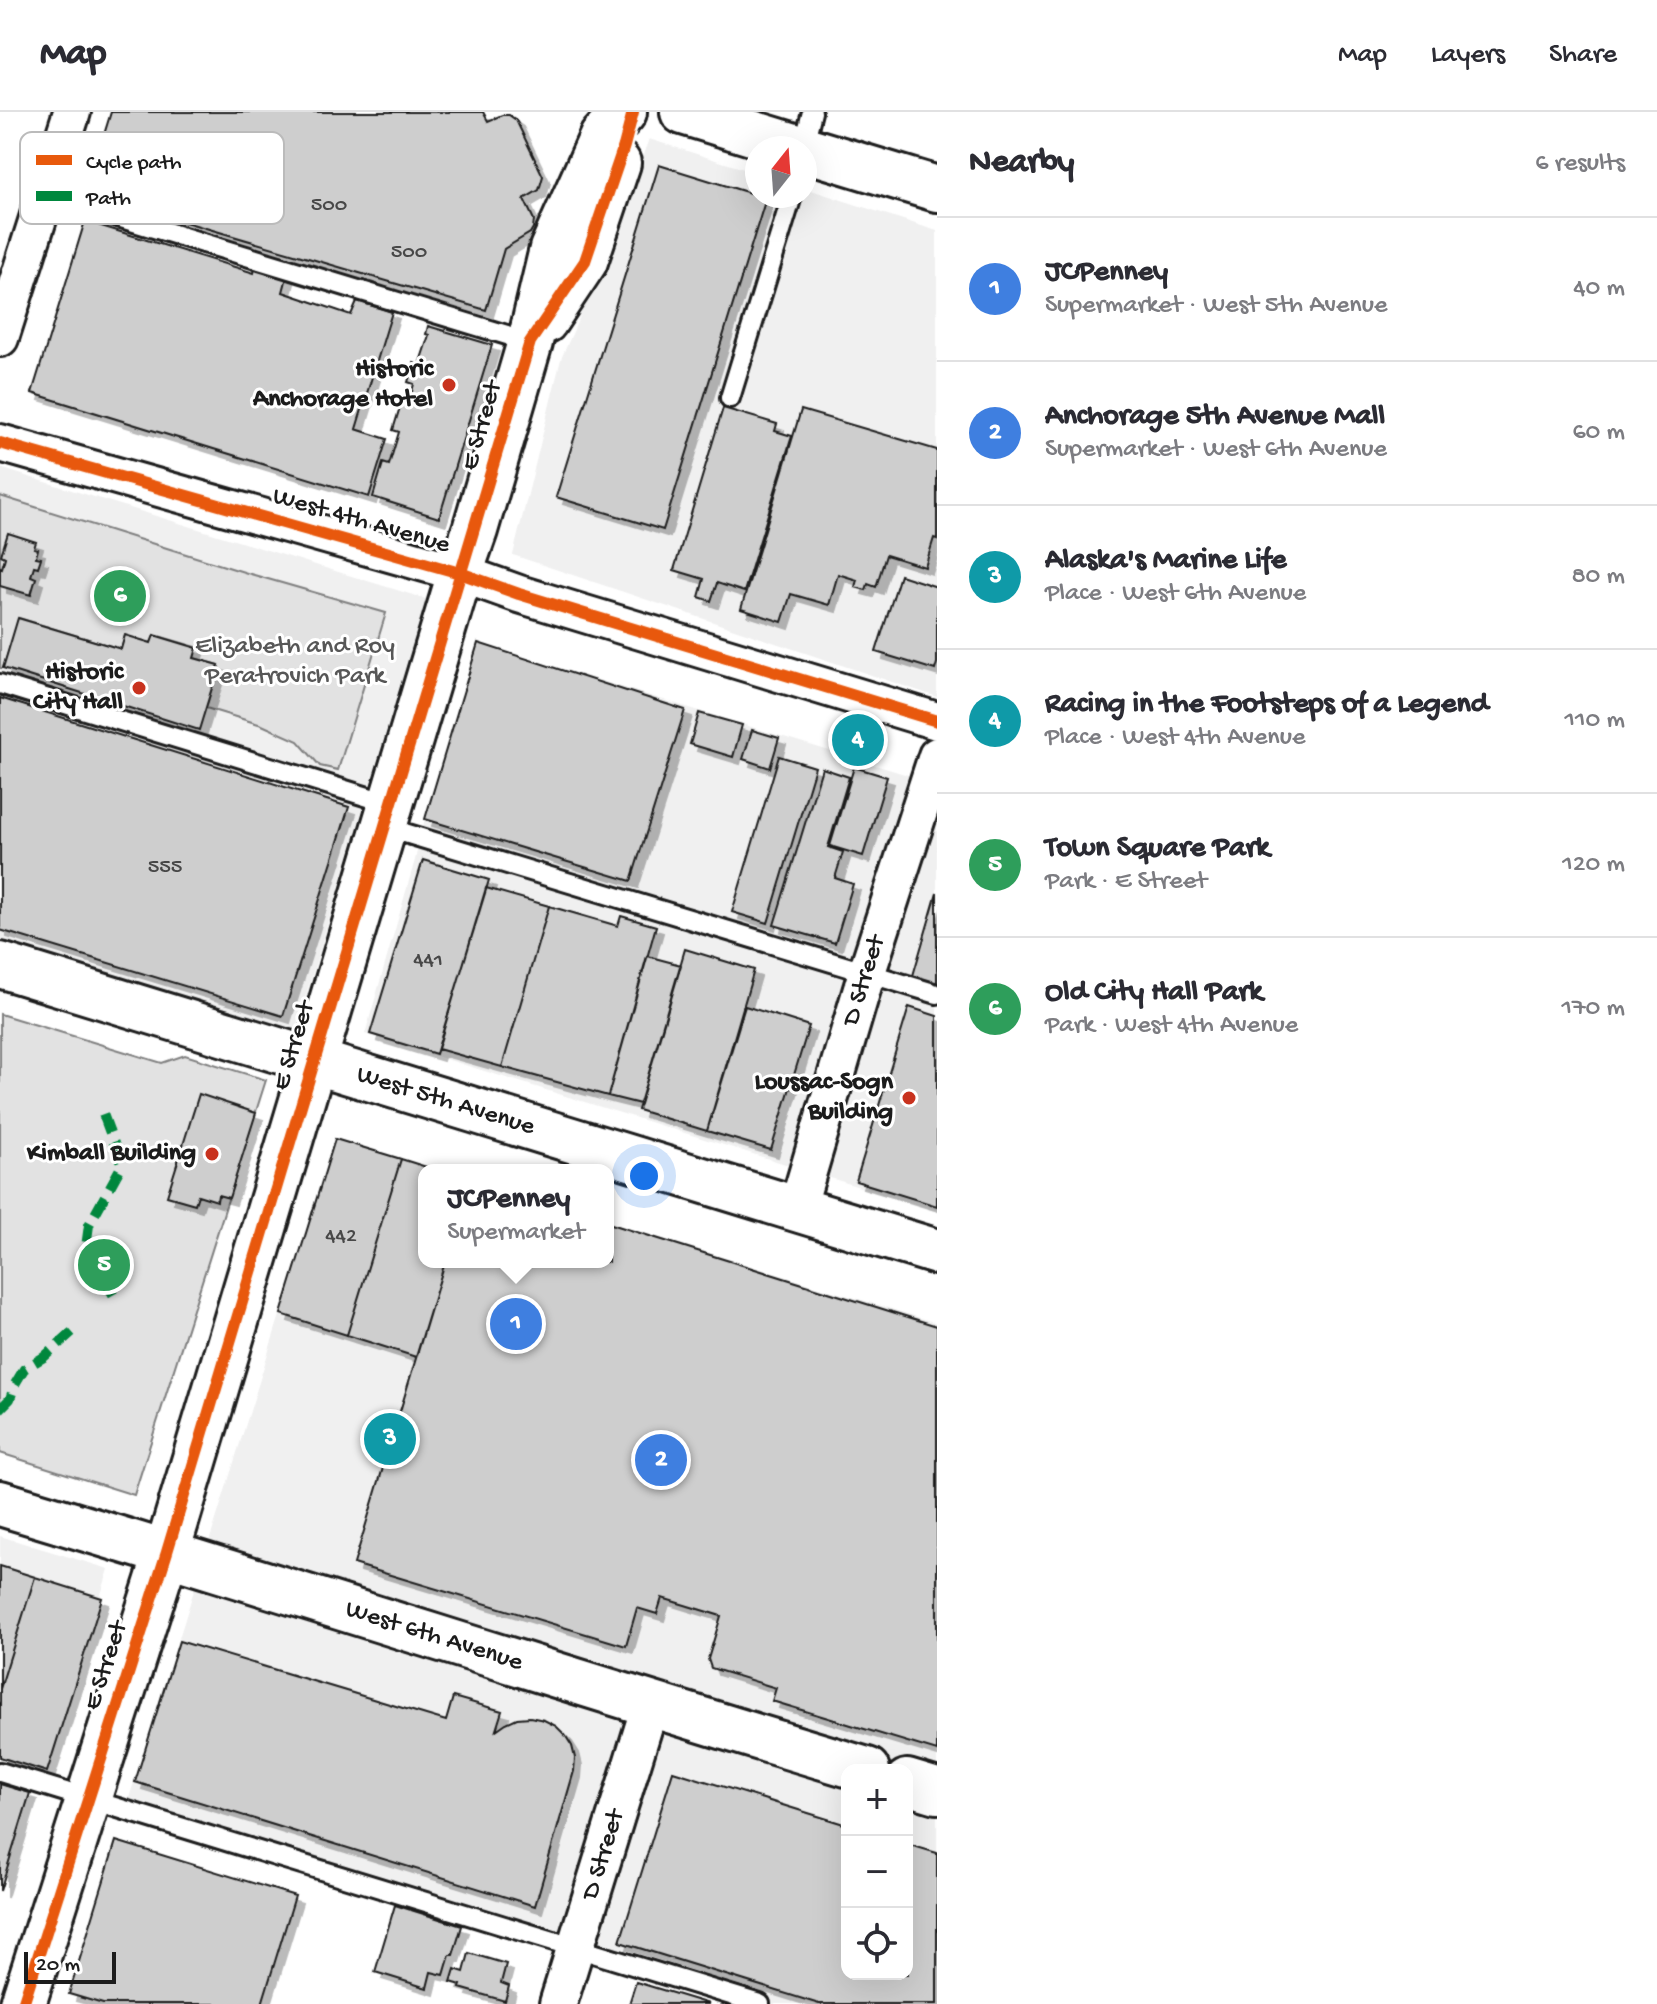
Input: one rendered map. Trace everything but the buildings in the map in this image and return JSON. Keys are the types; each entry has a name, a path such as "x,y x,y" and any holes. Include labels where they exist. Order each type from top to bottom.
{"street":[{"path":"65,132 72,112"},
{"name":"E Street","path":"23,2004 167,1552 475,530 530,342 552,249 602,137 624,112"},
{"name":"E Street","path":"530,342 585,261 633,112"},
{"path":"683,112 763,136"},
{"path":"817,152 937,189"},
{"path":"0,338 36,224"},
{"name":"West 4th Avenue","path":"0,443 460,573 519,594 937,721"},
{"name":"D Street","path":"797,1209 867,972 937,756"},
{"name":"West 5th Avenue","path":"0,965 937,1252"},
{"name":"West 6th Avenue","path":"0,1503 167,1552 650,1706 847,1764"},
{"name":"D Street","path":"558,2004 650,1706"},
{"path":"913,1784 937,1791"}],"lane":[{"path":"806,136 812,112"},
{"path":"730,398 788,208"},
{"path":"141,224 530,342"},
{"path":"0,684 388,815 937,994"},
{"path":"0,1772 760,2004"}],"shaded area":[{"path":"649,139 745,169 745,208 817,208 817,192 937,231 937,697 513,555 561,359 596,279"},
{"path":"0,468 426,599 295,1032 0,940"},
{"path":"478,643 937,784 937,1211 365,1034"},
{"path":"335,1139 418,1164 418,1268 614,1268 614,1224 937,1323 937,2004 757,2004 125,1811"},
{"path":"0,1536 109,1569 42,1782 0,1769"}],"green space":[{"name":"Elizabeth and Roy Peratrovich Park","path":"0,496 386,613 338,770 320,766 298,741 262,725 206,708 219,665 194,658 196,647 155,635 151,643 125,636 121,649 19,618 3,668 0,668"},
{"path":"0,1014 162,1063 185,1055 266,1080 134,1495 0,1453"}],"marked path":[{"path":"103,1114 122,1165 89,1225 86,1247 114,1296"},
{"path":"0,1409 10,1399 24,1369 44,1357 72,1332"}],"cycle path":[{"path":"23,2004 167,1552 530,342 585,261 633,112"},
{"path":"0,443 460,573 519,594 937,721"}],"place":[{"name":"Historic Anchorage Hotel","path":"449,385"},
{"name":"Old City Hall Park","path":"120,596"},
{"name":"Historic City Hall","path":"139,688"},
{"name":"Racing in the Footsteps of a Legend","path":"858,740"},
{"name":"Loussac-Sogn Building","path":"909,1098"},
{"name":"Kimball Building","path":"212,1154"},
{"name":"Town Square Park","path":"104,1265"},
{"name":"JCPenney","path":"516,1324"},
{"name":"Alaska's Marine Life","path":"390,1439"},
{"name":"Anchorage 5th Avenue Mall","path":"661,1460"}]}
